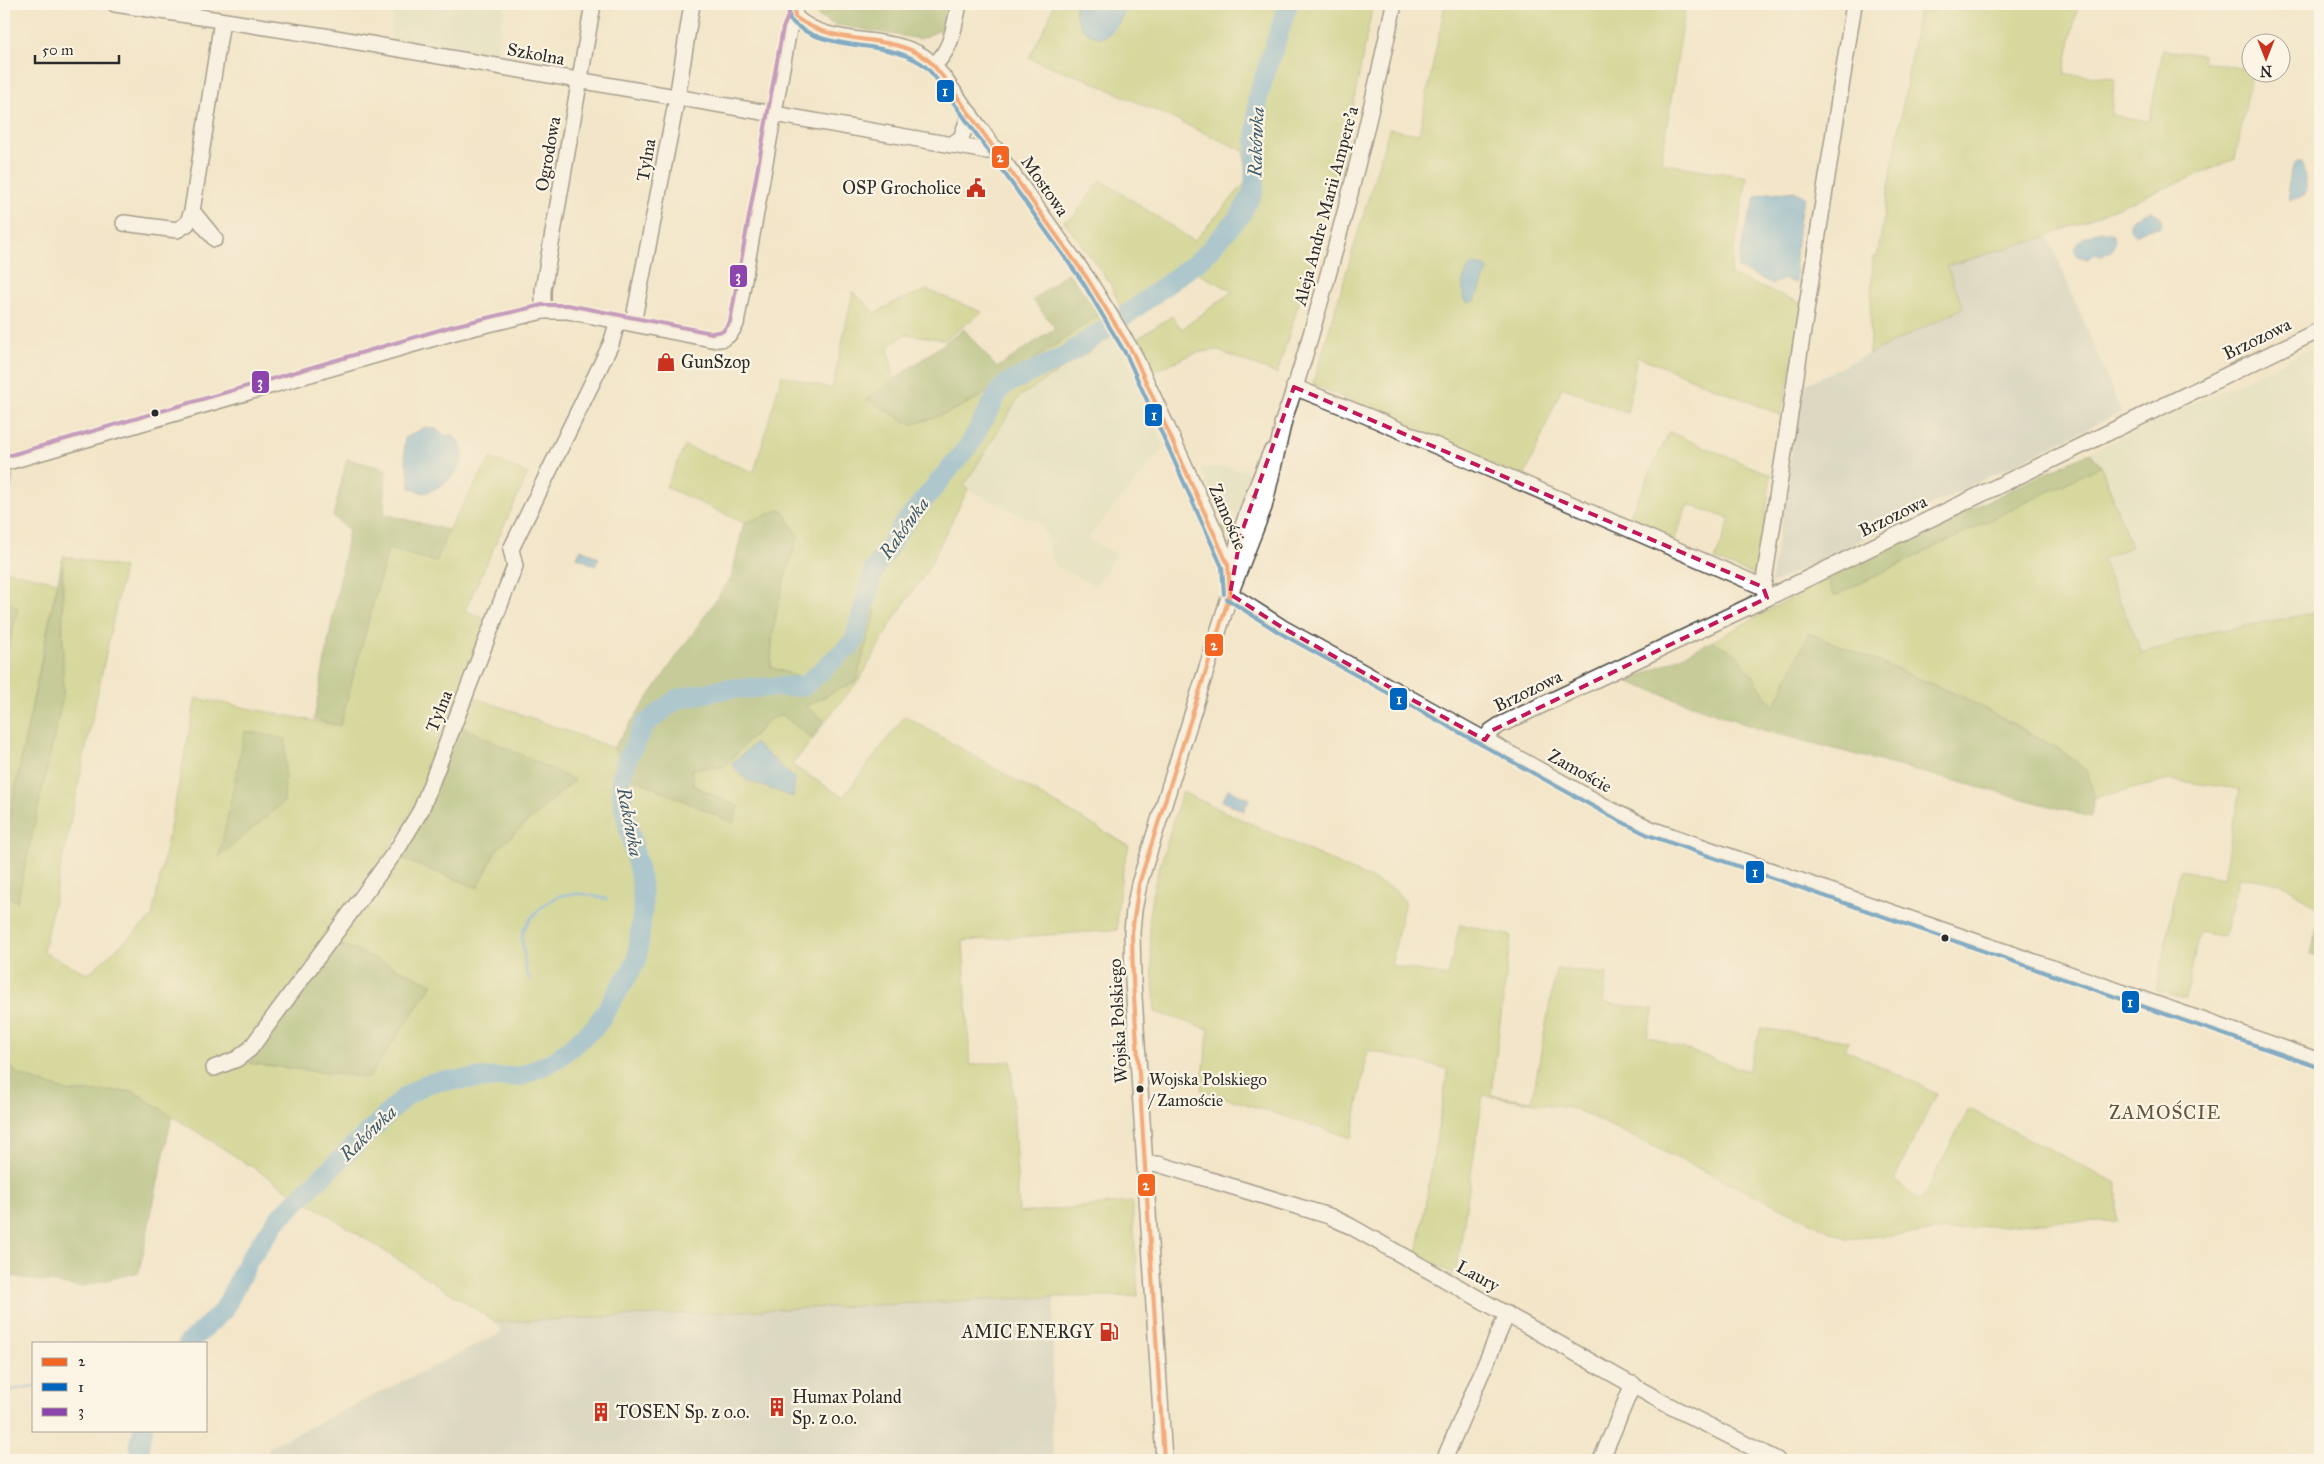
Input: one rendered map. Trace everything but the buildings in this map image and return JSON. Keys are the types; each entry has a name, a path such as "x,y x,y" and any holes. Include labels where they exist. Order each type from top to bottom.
{"street":[{"name":"Szkolna","path":"114,4 987,151 995,148"},
{"name":"Ogrodowa","path":"543,311 543,290 594,4"},
{"name":"Tylna","path":"634,323 677,98 692,4"},
{"path":"794,10 803,24 824,33 907,49 934,65 952,41 959,4"},
{"name":"Aleja Andre Marii Ampere'a","path":"1230,594 1234,559 1241,534 1285,416 1347,206 1366,131 1394,4"},
{"path":"1294,387 1385,424 1765,593 1854,4"},
{"path":"4,463 455,332 543,311 568,311 718,340 726,338 736,324 794,10"},
{"path":"124,223 177,230 187,224 192,211 222,21"},
{"name":"Mostowa","path":"934,65 995,148 1108,310 1120,332"},
{"path":"952,145 961,138 970,114"},
{"path":"192,211 215,239"},
{"name":"Tylna","path":"214,1068 237,1059 250,1049 398,848 421,810 515,566 511,549 611,344 618,320"},
{"name":"Brzozowa","path":"1485,740 1491,730 1500,725 1765,593 2320,330"},
{"name":"Zamoście","path":"1120,332 1144,373 1216,534 1228,565 1230,594 1283,628 1617,813 1652,829 2320,1061"},
{"name":"Aleja Andre Marii Ampere'a","path":"1230,594 1264,507 1285,416"},
{"path":"1216,534 1228,539 1241,534"},
{"name":"Wojska Polskiego","path":"1164,1460 1133,981 1134,910 1149,851 1230,594"},
{"name":"Laury","path":"1145,1165 1158,1164 1329,1216 1633,1384 1758,1456 1777,1460"},
{"path":"1444,1460 1507,1314"},
{"path":"1601,1460 1633,1384"}],"highlighted area":[{"path":"1294,387 1763,587 1767,598 1491,731 1485,740 1283,628 1230,594 1241,534"}],"shaded area":[{"path":"395,4 504,4 496,61 390,42"},
{"path":"2048,236 2121,412 1771,584 1802,386 1963,308 1947,266"},
{"path":"1113,336 1135,377 1164,448 1087,539 1117,554 1096,586 1054,565 1043,525 963,487 1019,396"},
{"path":"2320,345 2320,612 2206,633 2142,653 2102,558 2131,547 2101,466 2090,452"},
{"path":"1229,467 1255,473 1240,513 1218,511 1201,468"},
{"path":"1054,1297 1051,1418 1053,1460 265,1460 269,1447 501,1333 496,1322"}],"green space":[{"path":"809,4 952,4 941,30 920,39 832,24 815,13"},
{"path":"1054,4 1373,4 1343,157 1277,374 1216,350 1195,353 1154,371 1137,339 1172,316 1182,329 1233,291 1181,265 1121,309 1110,283 1064,221 1073,217 1101,180 1194,241 1246,182 1244,151 1088,80 1029,58 1048,21"},
{"path":"1445,4 1686,4 1661,163 1747,177 1730,275 1804,304 1781,415 1637,356 1627,413 1562,387 1524,478 1313,384 1389,129 1419,134"},
{"path":"1920,4 2078,4 2064,74 2115,78 2111,115 2149,121 2163,50 2203,55 2202,61 2242,68 2242,82 2250,82 2235,159 2048,236 1947,266 1963,308 1869,354 1873,257 1877,257"},
{"path":"1068,272 1100,314 980,397 948,413 911,425 867,399 964,329 997,368 1055,328 1033,300"},
{"path":"927,290 982,312 945,340 905,334 888,348 894,379 868,399 948,413 980,397 1100,314 1113,336 1019,397 964,486 968,489 928,569 895,617 860,679 825,721 806,706 856,681 864,651 856,605 848,634 801,678 771,667 776,617 783,584 798,536 782,509 744,523 666,487 685,446 754,472 782,375 832,389 853,292 876,313 895,302"},
{"path":"1669,432 1771,475 1757,576 1715,560 1730,519 1688,504 1672,546 1626,524"},
{"path":"2090,452 2101,466 1834,596 1827,578"},
{"path":"491,458 528,474 465,610 491,622 408,822 249,1044 214,1061 249,1063 368,1078 433,984 336,942 402,859 478,888 497,849 574,781 460,726 471,696 613,748 632,778 739,807 693,785 692,769 723,767 770,719 783,715 813,739 792,765 843,797 905,716 1129,846 1120,888 1117,930 963,941 970,1065 1011,1061 1019,1213 1132,1202 1138,1296 1054,1297 496,1322 133,1091 70,1092 19,1075 4,1061 4,893 17,902 63,696 63,556 124,568 43,952 88,974 152,917 196,698 340,726 388,548 436,562 448,530"},
{"path":"347,459 386,469 384,514 448,530 436,562 388,549 340,726 314,719 349,530 333,516"},
{"path":"2101,466 2131,547 2102,559 2142,653 2206,633 2320,612 2320,909 2281,883 2239,877 2224,937 2199,932 2186,998 2156,991 2180,870 2223,878 2240,789 2170,780 2094,798 2088,772 2060,749 1963,697 1809,633 1774,707 1737,655 1713,641 1827,578 1835,596"},
{"path":"13,476 4,518 4,479"},
{"path":"782,509 798,536 775,617 771,667 801,678 848,634 856,605 876,611 856,681 806,706 825,721 813,739 782,715 770,719 723,767 692,769 693,785 739,807 733,823 632,778 613,748 731,578 744,523"},
{"path":"1228,525 1240,526 1231,533 1220,531 1219,527"},
{"path":"62,561 63,696 17,902 4,893 4,843"},
{"path":"4,570 57,582 4,843 4,664 18,608 4,598"},
{"path":"4,598 18,608 4,665"},
{"path":"1809,633 1963,697 2060,750 2088,772 2094,798 2091,817 1759,729 1628,682 1713,641 1737,655 1774,707"},
{"path":"460,726 574,780 497,849 478,888 402,859 424,817"},
{"path":"245,731 286,739 284,802 219,857"},
{"path":"1182,792 1395,890 1405,901 1391,965 1448,976 1460,924 1511,936 1491,1095 1532,1101 1556,969 1607,974 1603,1003 1654,1009 1647,1036 1748,1071 1761,1028 1848,1041 1844,1049 1937,1093 1894,1180 1921,1201 1969,1109 2117,1183 2117,1221 2042,1222 1846,1239 1575,1109 1483,1095 1456,1275 1417,1255 1448,1069 1368,1050 1352,1138 1201,1090 1209,1029 1155,1012 1149,915 1154,886"},
{"path":"2320,912 2320,956 2311,954"},
{"path":"336,942 433,984 368,1078 249,1063"},
{"path":"4,1061 19,1075 70,1092 133,1091 172,1116 139,1272 79,1287 4,1275"}],"water":[{"path":"1076,4 1125,4 1125,9 1121,20 1113,30 1100,38 1080,26 1076,16"},
{"path":"2297,162 2302,162 2307,189 2304,196 2290,200 2289,175"},
{"path":"1794,191 1805,197 1801,208 1795,258 1797,281 1795,283 1784,279 1773,284 1738,268 1745,229 1756,197 1770,193"},
{"path":"2152,211 2160,216 2162,223 2159,228 2148,229 2136,235 2131,231 2129,225 2136,217"},
{"path":"2101,231 2112,234 2115,241 2112,250 2102,256 2093,254 2088,259 2077,256 2074,249 2079,242 2089,235"},
{"path":"1472,264 1486,266 1488,270 1475,301 1469,303 1464,300 1463,285 1466,272"},
{"path":"425,427 436,429 446,436 451,434 459,443 463,452 462,460 452,477 443,484 424,493 410,488 404,444 405,438"},
{"path":"581,549 599,558 595,566 577,557"},
{"path":"755,743 795,779 793,797 746,780 731,764"},
{"path":"1228,789 1249,799 1244,811 1222,801"}],"waterway":[{"name":"Rakówka","path":"1122,318 1202,258 1240,216 1254,190 1258,96 1288,4"},
{"name":"Rakówka","path":"189,1342 224,1310 248,1261 278,1219 406,1096 426,1084 440,1081 521,1076 556,1060 596,1026 637,961 643,906 641,881 623,803 621,780 627,759 644,725 677,699 725,689 804,686 854,642 874,570 903,525 970,444 1000,390 1008,383 1062,358 1108,327"},
{"path":"530,979 525,967 522,937 525,927 532,917 547,903 559,896 585,894 606,899"},
{"path":"4,1391 32,1386"},
{"name":"Rakówka","path":"140,1460 140,1440 142,1432"}],"transit line":[{"name":"1","path":"788,4 790,20 804,31 836,42 887,50 903,55 925,66 938,81 1082,281 1127,356 1222,567 1224,594"},
{"name":"2","path":"794,4 795,17 811,27 845,37 909,49 927,59 943,77 1087,278 1133,353 1228,565 1230,594 1139,884 1132,932 1133,981 1164,1460"},
{"name":"3","path":"4,457 453,326 542,305 568,305 712,333 723,331 730,322 783,28 789,14"},
{"name":"1","path":"1227,599 1280,633 1648,835 2318,1067"}],"place":[{"name":"OSP Grocholice","path":"976,188"},
{"name":"GunSzop","path":"666,362"},
{"name":"Wojska Polskiego / Zamoście","path":"1140,1089"},
{"name":"AMIC ENERGY","path":"1109,1332"},
{"name":"Humax Poland Sp. z o.o.","path":"777,1407"},
{"name":"TOSEN Sp. z o.o.","path":"601,1412"}],"district":[{"name":"ZAMOŚCIE","path":"2165,1112"}]}
